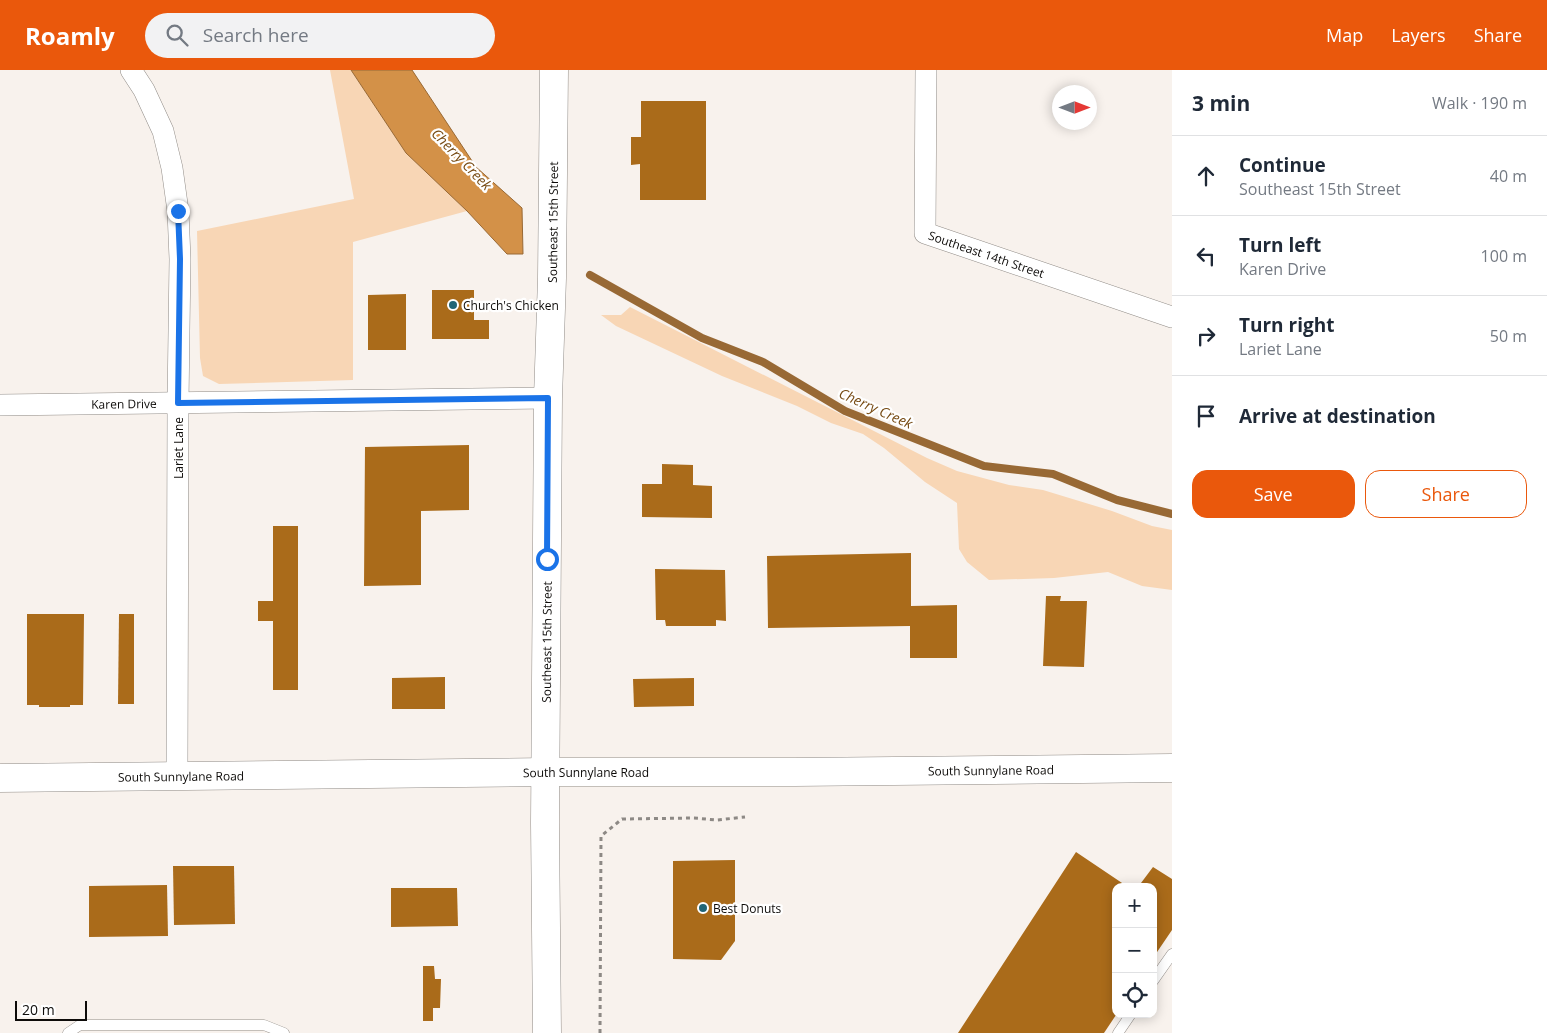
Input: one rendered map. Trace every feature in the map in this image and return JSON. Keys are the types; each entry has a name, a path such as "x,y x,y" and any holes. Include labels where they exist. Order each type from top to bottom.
{"main road":[{"name":"Southeast 15th Street","path":"547,1033 548,398 554,70"},
{"name":"South Sunnylane Road","path":"0,778 1172,768"}],"street":[{"name":"Lariet Lane","path":"131,70 144,90 163,131 172,168 178,211 180,259 177,776"},
{"name":"Southeast 14th Street","path":"926,70 925,233 1172,317"},
{"name":"Karen Drive","path":"0,405 548,398"}],"lane":[{"path":"1157,976 1172,954"},
{"path":"1118,1033 1128,1018"},
{"path":"68,1033 80,1025 264,1025 284,1033"}],"path":[{"path":"600,1033 601,836 622,819 694,818 718,820 745,817"}],"shaded area":[{"path":"330,70 351,70 406,153 467,211 353,242 353,380 219,384 203,376 200,358 197,231 354,199"},
{"path":"630,307 927,458 957,471 1009,485 1043,490 1112,511 1152,526 1172,530 1172,590 1142,586 1108,572 1054,578 989,580 967,562 959,549 957,503 925,482 884,448 863,434 831,423 797,406 722,376 616,326 601,315 621,315"}],"water":[{"path":"351,70 412,70 476,167 522,208 523,254 507,254 467,211 406,153"}],"building":[{"path":"641,101 706,101 706,200 640,200 640,164 631,165 631,137 641,137"},
{"name":"Church's Chicken","path":"432,290 474,290 474,320 489,320 489,339 432,339"},
{"path":"406,294 406,350 368,350 368,295"},
{"path":"469,445 469,510 421,511 421,585 364,586 365,447"},
{"path":"662,464 693,465 693,485 712,486 712,518 642,517 642,484 662,484"},
{"path":"273,526 298,526 298,690 273,690 273,621 258,621 258,601 273,601"},
{"path":"911,553 911,606 957,605 957,658 910,658 910,626 768,628 767,556"},
{"path":"655,569 725,570 726,621 716,620 716,626 666,626 665,620 656,620"},
{"path":"1046,596 1061,596 1060,601 1087,601 1084,667 1043,666"},
{"path":"27,614 84,614 83,705 39,707 39,705 27,705"},
{"path":"119,614 134,614 134,704 118,704"},
{"path":"445,677 445,709 392,709 392,678"},
{"path":"694,678 694,706 634,707 633,679"},
{"path":"1076,852 1122,883 1112,883 1112,1018 1114,1018 1104,1033 958,1033"},
{"path":"735,860 735,941 721,960 673,959 673,861"},
{"path":"173,866 234,866 235,924 174,925"},
{"path":"1153,867 1172,879 1172,930 1157,952 1157,883 1141,883"},
{"path":"167,885 168,936 89,937 89,886"},
{"path":"391,888 457,888 458,926 391,927"},
{"path":"423,966 434,966 435,979 441,979 440,1008 433,1008 433,1021 423,1021"}],"waterway":[{"name":"Cherry Creek","path":"590,275 702,338 763,362 845,411 984,466 1053,474 1117,500 1172,514"}],"place":[{"name":"Church's Chicken","path":"453,305"},
{"name":"Best Donuts","path":"703,908"}],"route":[{"path":"178,211 180,259 178,403 548,398 547,559"}]}
